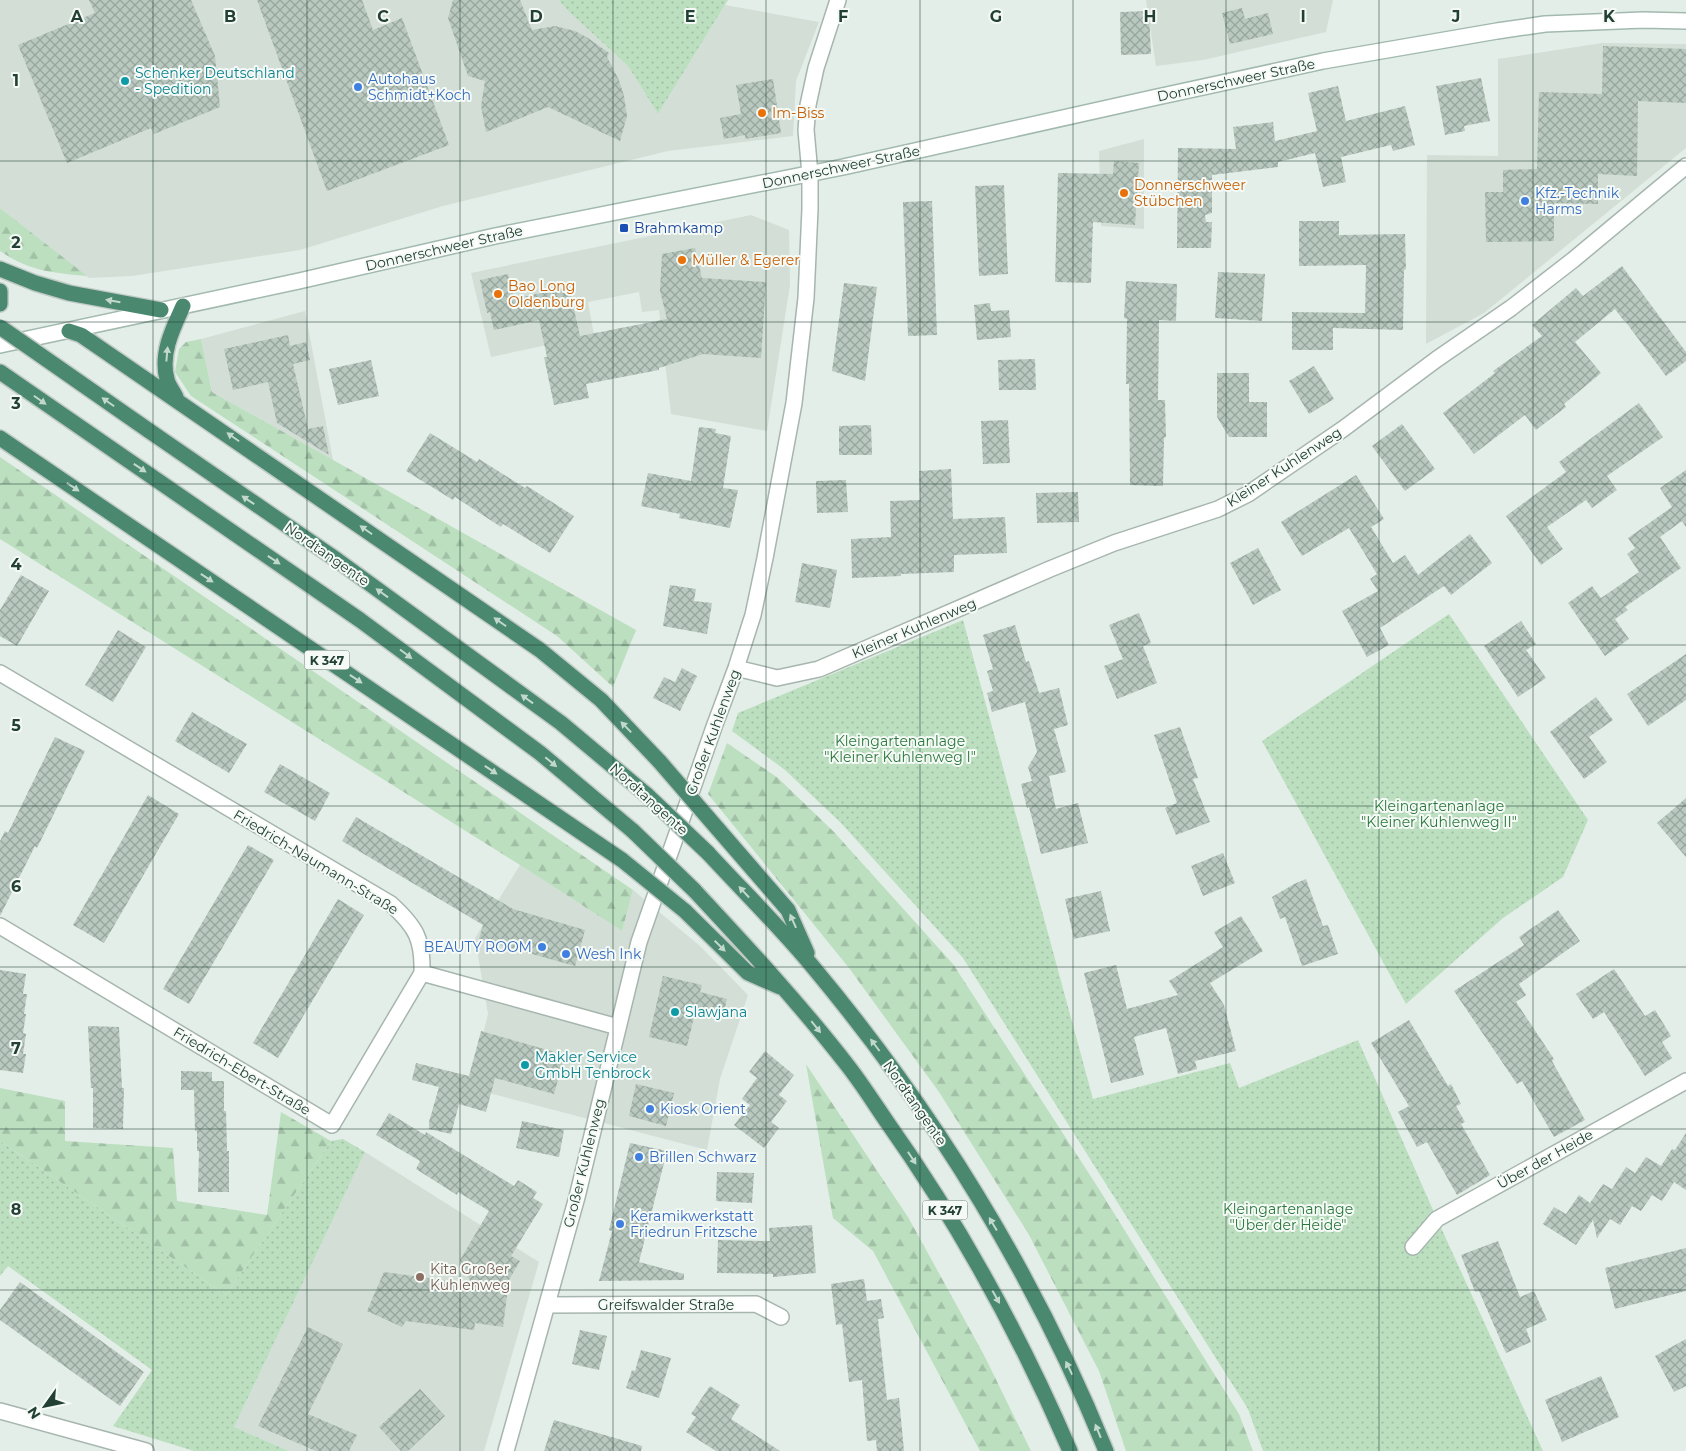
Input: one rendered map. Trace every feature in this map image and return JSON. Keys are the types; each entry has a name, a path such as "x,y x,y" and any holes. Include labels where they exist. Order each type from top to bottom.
{"highway":[{"path":"0,269 69,293 161,310"},
{"path":"0,291 0,304"},
{"name":"K 347","path":"178,400 167,379 166,360 168,340 183,306"},
{"name":"Nordtangente","path":"0,327 336,560 561,723 647,795 708,853 812,966 876,1046 935,1130 997,1230 1047,1321 1090,1412 1106,1451"},
{"name":"K 347","path":"69,330 81,335 178,400 540,650 601,700 660,762 788,910 812,966"},
{"name":"K 347","path":"0,372 368,625 540,752 633,831 694,890 786,990 860,1084 911,1156 969,1248 1017,1335 1070,1451"},
{"name":"K 347","path":"0,438 622,860 685,912 748,973 786,990"}],"street":[{"path":"810,174 806,130 808,105 816,68 838,0"},
{"name":"Donnerschweer Straße","path":"0,345 299,281 495,236 810,174 1323,61 1487,32 1545,24 1642,20 1686,21"},
{"name":"Kleiner Kuhlenweg","path":"736,668 777,678 819,669 1050,569 1114,543 1218,509 1248,494 1343,430 1437,359 1519,302 1573,260 1686,166"},
{"name":"Großer Kuhlenweg","path":"506,1451 577,1197 639,942 753,615 794,403 806,298 810,174"},
{"name":"Friedrich-Naumann-Straße","path":"0,673 391,904 406,918 418,935 422,955 422,973"},
{"name":"Friedrich-Ebert-Straße","path":"0,926 332,1125 422,973"},
{"path":"422,973 618,1027"},
{"name":"Über der Heide","path":"1413,1247 1437,1220 1686,1081"},
{"name":"Greifswalder Straße","path":"547,1305 756,1304 781,1317"},
{"path":"0,1411 146,1451"}],"shaded area":[{"path":"0,0 559,0 567,10 628,66 658,114 725,5 819,22 796,81 793,136 668,151 443,206 300,250 132,276 89,278 0,208"},
{"path":"1146,0 1333,0 1326,32 1203,60 1156,66"},
{"path":"1602,43 1686,44 1686,148 1484,313 1426,344 1427,155 1498,156 1498,59"},
{"path":"1144,139 1144,229 1101,226 1099,151"},
{"path":"751,215 789,230 790,285 767,431 671,414 659,310 642,312 639,292 588,302 594,335 491,357 471,273"},
{"path":"305,311 333,460 212,392 201,339"},
{"path":"520,865 622,931 633,890 700,946 748,995 720,1079 707,1150 470,1088 488,1014 475,938"},
{"path":"365,1152 539,1262 484,1451 289,1451 234,1427"}],"green space":[{"path":"559,0 728,0 658,114 628,66 567,10"},
{"path":"0,208 87,276 63,274 31,267 0,251"},
{"path":"201,339 212,392 636,630 613,687 557,636 191,396 175,372 179,349 186,342"},
{"path":"0,457 633,890 622,931 0,539"},
{"name":"Kleingartenanlage \"Kleiner Kuhlenweg II\"","path":"1449,614 1588,820 1563,877 1503,918 1406,1004 1262,741"},
{"name":"Kleingartenanlage \"Über der Heide\"","path":"963,620 1093,1099 1230,1063 1239,1088 1358,1040 1543,1451 1263,1451 1248,1409 963,958 841,823 785,770 732,731 738,713"},
{"path":"727,743 778,778 834,832 953,964 1099,1189 1239,1414 1253,1451 1126,1451 1099,1371 1028,1233 939,1092 849,968 708,794"},
{"path":"806,1064 908,1217 984,1355 1031,1451 980,1451 873,1251 833,1218"},
{"path":"0,1088 65,1101 65,1141 173,1148 177,1201 267,1215 281,1112 331,1141 226,1295 0,1141"},
{"path":"343,1139 365,1152 234,1427 289,1451 194,1451 113,1426 152,1370 8,1266 0,1276 0,1141 226,1295 331,1141"}],"building":[{"name":"Schenker Deutschland - Spedition","path":"89,0 191,0 215,56 220,107 154,134 151,128 67,163 18,45 95,13"},
{"name":"Autohaus Schmidt+Koch","path":"257,0 362,0 373,30 402,18 449,145 327,191"},
{"path":"453,0 520,0 532,30 555,26 575,31 609,53 607,57 619,80 627,116 620,141 548,107 486,132 481,106 485,81 468,76 448,18"},
{"path":"1242,8 1245,19 1268,13 1273,34 1230,44 1222,13"},
{"path":"1149,11 1151,54 1121,55 1120,12"},
{"path":"1603,46 1686,49 1686,103 1638,101 1637,176 1598,174 1598,204 1554,203 1554,241 1486,242 1485,192 1503,192 1503,170 1537,169 1539,92 1602,94"},
{"path":"1481,78 1490,121 1464,126 1465,131 1445,135 1436,86"},
{"path":"773,79 781,133 745,139 745,135 724,139 720,118 741,114 736,85"},
{"path":"1338,86 1346,121 1405,106 1415,145 1393,151 1391,145 1341,157 1346,182 1323,187 1315,153 1278,162 1278,167 1212,175 1212,213 1205,215 1206,222 1212,222 1211,248 1177,248 1178,148 1236,149 1233,127 1273,122 1275,141 1317,131 1308,93"},
{"path":"1114,161 1139,163 1135,225 1093,222 1091,283 1055,282 1058,173 1113,174"},
{"path":"1004,185 1008,274 979,276 975,186"},
{"path":"932,201 937,335 908,336 903,202"},
{"path":"1299,221 1339,221 1339,235 1405,234 1406,269 1404,270 1403,330 1333,328 1333,350 1292,350 1292,312 1365,313 1366,265 1299,266"},
{"path":"695,248 702,278 766,282 761,358 703,354 659,368 659,370 586,384 589,398 554,405 544,357 547,357 539,320 494,330 490,312 487,313 480,280 508,274 514,299 569,287 580,336 667,319 660,291 662,254"},
{"path":"1622,266 1686,352 1686,361 1666,376 1615,309 1575,342 1601,373 1564,404 1566,407 1536,430 1525,415 1474,454 1443,413 1495,373 1493,371 1542,336 1532,325 1576,288 1583,296"},
{"path":"1218,272 1265,274 1262,321 1215,318"},
{"path":"1126,281 1177,284 1176,321 1159,320 1158,400 1165,400 1166,437 1164,438 1163,486 1130,485 1129,384 1126,384 1127,319 1124,318"},
{"path":"844,283 877,287 865,381 832,371"},
{"path":"990,303 991,311 1009,310 1011,337 977,340 974,305"},
{"path":"288,335 290,346 306,342 310,360 293,364 308,429 323,426 329,455 277,423 268,382 233,390 224,349"},
{"path":"1035,359 1036,390 999,390 998,360"},
{"path":"371,360 379,396 338,405 329,369"},
{"path":"1314,366 1334,399 1309,414 1289,381"},
{"path":"1217,373 1249,373 1249,402 1267,402 1267,437 1229,437 1217,417"},
{"path":"1639,403 1663,437 1607,476 1617,490 1592,508 1586,500 1547,527 1563,549 1541,565 1506,516 1566,472 1559,462"},
{"path":"1008,420 1010,463 983,464 981,421"},
{"path":"1402,424 1435,469 1405,491 1372,446"},
{"path":"871,425 872,455 839,455 839,426"},
{"path":"699,427 716,429 715,433 731,436 723,488 738,490 730,528 679,518 680,514 641,506 648,473 691,481"},
{"path":"430,433 477,462 479,459 525,488 527,486 574,516 550,553 503,524 501,527 455,497 453,500 406,471"},
{"path":"951,469 953,519 1005,517 1007,553 954,555 954,572 852,578 851,539 891,537 890,501 920,500 919,471"},
{"path":"1686,470 1686,527 1682,521 1660,537 1681,568 1625,607 1628,610 1615,619 1629,639 1605,656 1568,603 1592,586 1601,598 1639,572 1627,554 1635,548 1628,538 1672,507 1660,488"},
{"path":"1356,475 1384,519 1371,527 1393,563 1405,555 1418,575 1470,534 1492,563 1451,595 1444,586 1380,628 1389,645 1367,657 1342,611 1378,591 1370,579 1377,574 1349,528 1302,556 1281,522"},
{"path":"846,480 848,512 817,513 816,481"},
{"path":"1078,492 1079,522 1037,523 1036,493"},
{"path":"1258,548 1281,590 1253,605 1230,563"},
{"path":"802,563 837,570 830,608 795,602"},
{"path":"21,575 49,591 17,646 0,636 0,610"},
{"path":"670,585 696,589 694,601 712,603 707,634 663,626"},
{"path":"1139,613 1151,643 1143,646 1157,683 1117,699 1104,666 1123,659 1109,625"},
{"path":"1521,621 1536,644 1526,650 1546,678 1518,697 1484,646"},
{"path":"1015,625 1026,662 1029,661 1039,693 1059,688 1068,725 1054,729 1066,772 1049,776 1056,809 1078,803 1088,843 1041,854 1021,784 1032,781 1028,767 1037,752 1025,702 992,712 987,693 993,691 987,671 993,669 983,635"},
{"path":"118,630 146,647 113,702 85,685"},
{"path":"1686,654 1686,700 1648,726 1627,694"},
{"path":"682,668 697,676 680,711 653,698 664,677 675,682"},
{"path":"1596,697 1613,720 1589,737 1607,762 1584,779 1550,732"},
{"path":"192,712 247,744 229,773 175,741"},
{"path":"1180,727 1198,778 1193,779 1210,822 1176,835 1165,808 1177,803 1154,735"},
{"path":"55,737 85,751 37,848 35,846 0,916 0,841 5,831 8,833"},
{"path":"280,764 330,793 315,821 264,792"},
{"path":"148,795 179,814 104,943 73,925"},
{"path":"1686,798 1686,857 1657,823"},
{"path":"356,817 513,909 585,930 575,966 479,939 483,925 342,841"},
{"path":"248,845 274,860 189,1004 163,989"},
{"path":"1223,853 1235,883 1203,896 1191,866"},
{"path":"1306,879 1323,926 1328,925 1338,954 1302,966 1285,917 1280,919 1272,897"},
{"path":"1101,891 1110,931 1074,939 1065,899"},
{"path":"338,899 364,915 278,1058 253,1043"},
{"path":"1558,910 1580,941 1519,984 1526,995 1516,1002 1554,1059 1552,1061 1585,1120 1554,1137 1522,1081 1517,1084 1454,991 1524,945 1519,937"},
{"path":"1241,916 1263,951 1210,983 1224,1005 1236,1051 1195,1061 1197,1069 1178,1074 1166,1028 1134,1037 1144,1075 1111,1083 1084,973 1116,965 1127,1009 1178,995 1169,981 1223,947 1214,932"},
{"path":"1614,969 1645,1016 1655,1010 1671,1036 1662,1042 1672,1058 1645,1076 1604,1012 1593,1019 1576,994"},
{"path":"0,970 26,974 23,994 27,994 24,1014 26,1014 23,1033 26,1034 23,1054 26,1054 23,1073 0,1070"},
{"name":"Slawjana","path":"663,976 702,985 700,992 727,999 723,1015 696,1009 687,1046 649,1037"},
{"path":"1409,1020 1448,1086 1451,1084 1461,1104 1456,1106 1465,1122 1461,1124 1490,1175 1457,1195 1427,1142 1417,1147 1398,1112 1409,1106 1371,1043"},
{"path":"88,1026 119,1027 122,1088 124,1088 123,1129 93,1128 93,1088 91,1088"},
{"path":"481,1031 565,1055 554,1094 495,1078 486,1112 459,1104 451,1134 429,1129 429,1122 439,1087 412,1080 416,1063 469,1076"},
{"path":"765,1051 794,1075 779,1095 787,1101 771,1122 779,1128 764,1148 734,1125 750,1105 742,1099 757,1078 749,1072"},
{"path":"181,1071 212,1072 212,1081 224,1081 224,1111 226,1111 227,1151 229,1151 229,1192 198,1192 199,1151 197,1151 197,1131 195,1131 194,1090 181,1090"},
{"name":"Kiosk Orient","path":"636,1084 674,1093 666,1126 629,1116"},
{"path":"389,1113 425,1135 426,1132 514,1186 518,1180 537,1192 533,1198 543,1204 511,1256 520,1261 509,1280 503,1327 475,1323 474,1330 406,1321 402,1327 367,1311 384,1272 472,1284 460,1260 489,1211 458,1192 457,1195 416,1169 420,1161 376,1135"},
{"path":"522,1121 564,1130 559,1157 516,1148"},
{"path":"1686,1133 1686,1190 1674,1182 1662,1201 1652,1195 1641,1211 1632,1206 1620,1225 1610,1219 1597,1238 1593,1220 1576,1245 1543,1224 1554,1207 1566,1214 1579,1195 1590,1203 1603,1184 1612,1189 1626,1167 1635,1173 1646,1157 1661,1166"},
{"path":"630,1143 667,1151 639,1262 684,1274 684,1280 599,1281 612,1231 609,1230"},
{"path":"717,1172 754,1173 752,1203 716,1201"},
{"path":"812,1225 816,1273 773,1277 773,1274 717,1273 718,1240 770,1241 769,1228"},
{"path":"1498,1241 1520,1297 1534,1291 1547,1320 1526,1329 1531,1342 1506,1353 1479,1291 1475,1292 1461,1255"},
{"path":"1686,1248 1686,1291 1615,1309 1605,1268"},
{"path":"864,1279 867,1301 881,1299 884,1318 878,1319 887,1400 899,1398 904,1451 877,1451 876,1440 867,1441 862,1380 849,1382 842,1324 836,1325 831,1284"},
{"path":"20,1282 144,1372 120,1406 0,1320 0,1310"},
{"path":"308,1327 343,1344 308,1414 357,1435 349,1451 316,1451 258,1426"},
{"path":"580,1330 607,1336 599,1370 572,1364"},
{"path":"1686,1339 1686,1386 1674,1392 1655,1356"},
{"path":"641,1350 671,1358 659,1398 626,1388 632,1370 635,1371"},
{"path":"1601,1376 1619,1417 1562,1442 1545,1400"},
{"path":"710,1386 740,1405 731,1419 780,1451 716,1451 686,1432 696,1417 691,1414"},
{"path":"420,1389 445,1416 408,1451 401,1451 379,1427"},
{"path":"554,1420 642,1446 641,1451 544,1451"}],"place":[{"name":"Schenker Deutschland - Spedition","path":"125,81"},
{"name":"Autohaus Schmidt+Koch","path":"358,87"},
{"name":"Im-Biss","path":"762,113"},
{"name":"Donnerschweer Stübchen","path":"1124,193"},
{"name":"Kfz.-Technik Harms","path":"1525,201"},
{"name":"Brahmkamp","path":"624,228"},
{"name":"Müller & Egerer","path":"682,260"},
{"name":"Bao Long Oldenburg","path":"498,294"},
{"name":"BEAUTY ROOM","path":"542,947"},
{"name":"Wesh Ink","path":"566,954"},
{"name":"Slawjana","path":"675,1012"},
{"name":"Makler Service GmbH Tenbrock","path":"525,1065"},
{"name":"Kiosk Orient","path":"650,1109"},
{"name":"Brillen Schwarz","path":"639,1157"},
{"name":"Keramikwerkstatt Friedrun Fritzsche","path":"620,1224"},
{"name":"Kita Großer Kuhlenweg","path":"420,1277"}],"park label":[{"name":"Kleingartenanlage \"Kleiner Kuhlenweg I\"","path":"900,750"}]}
